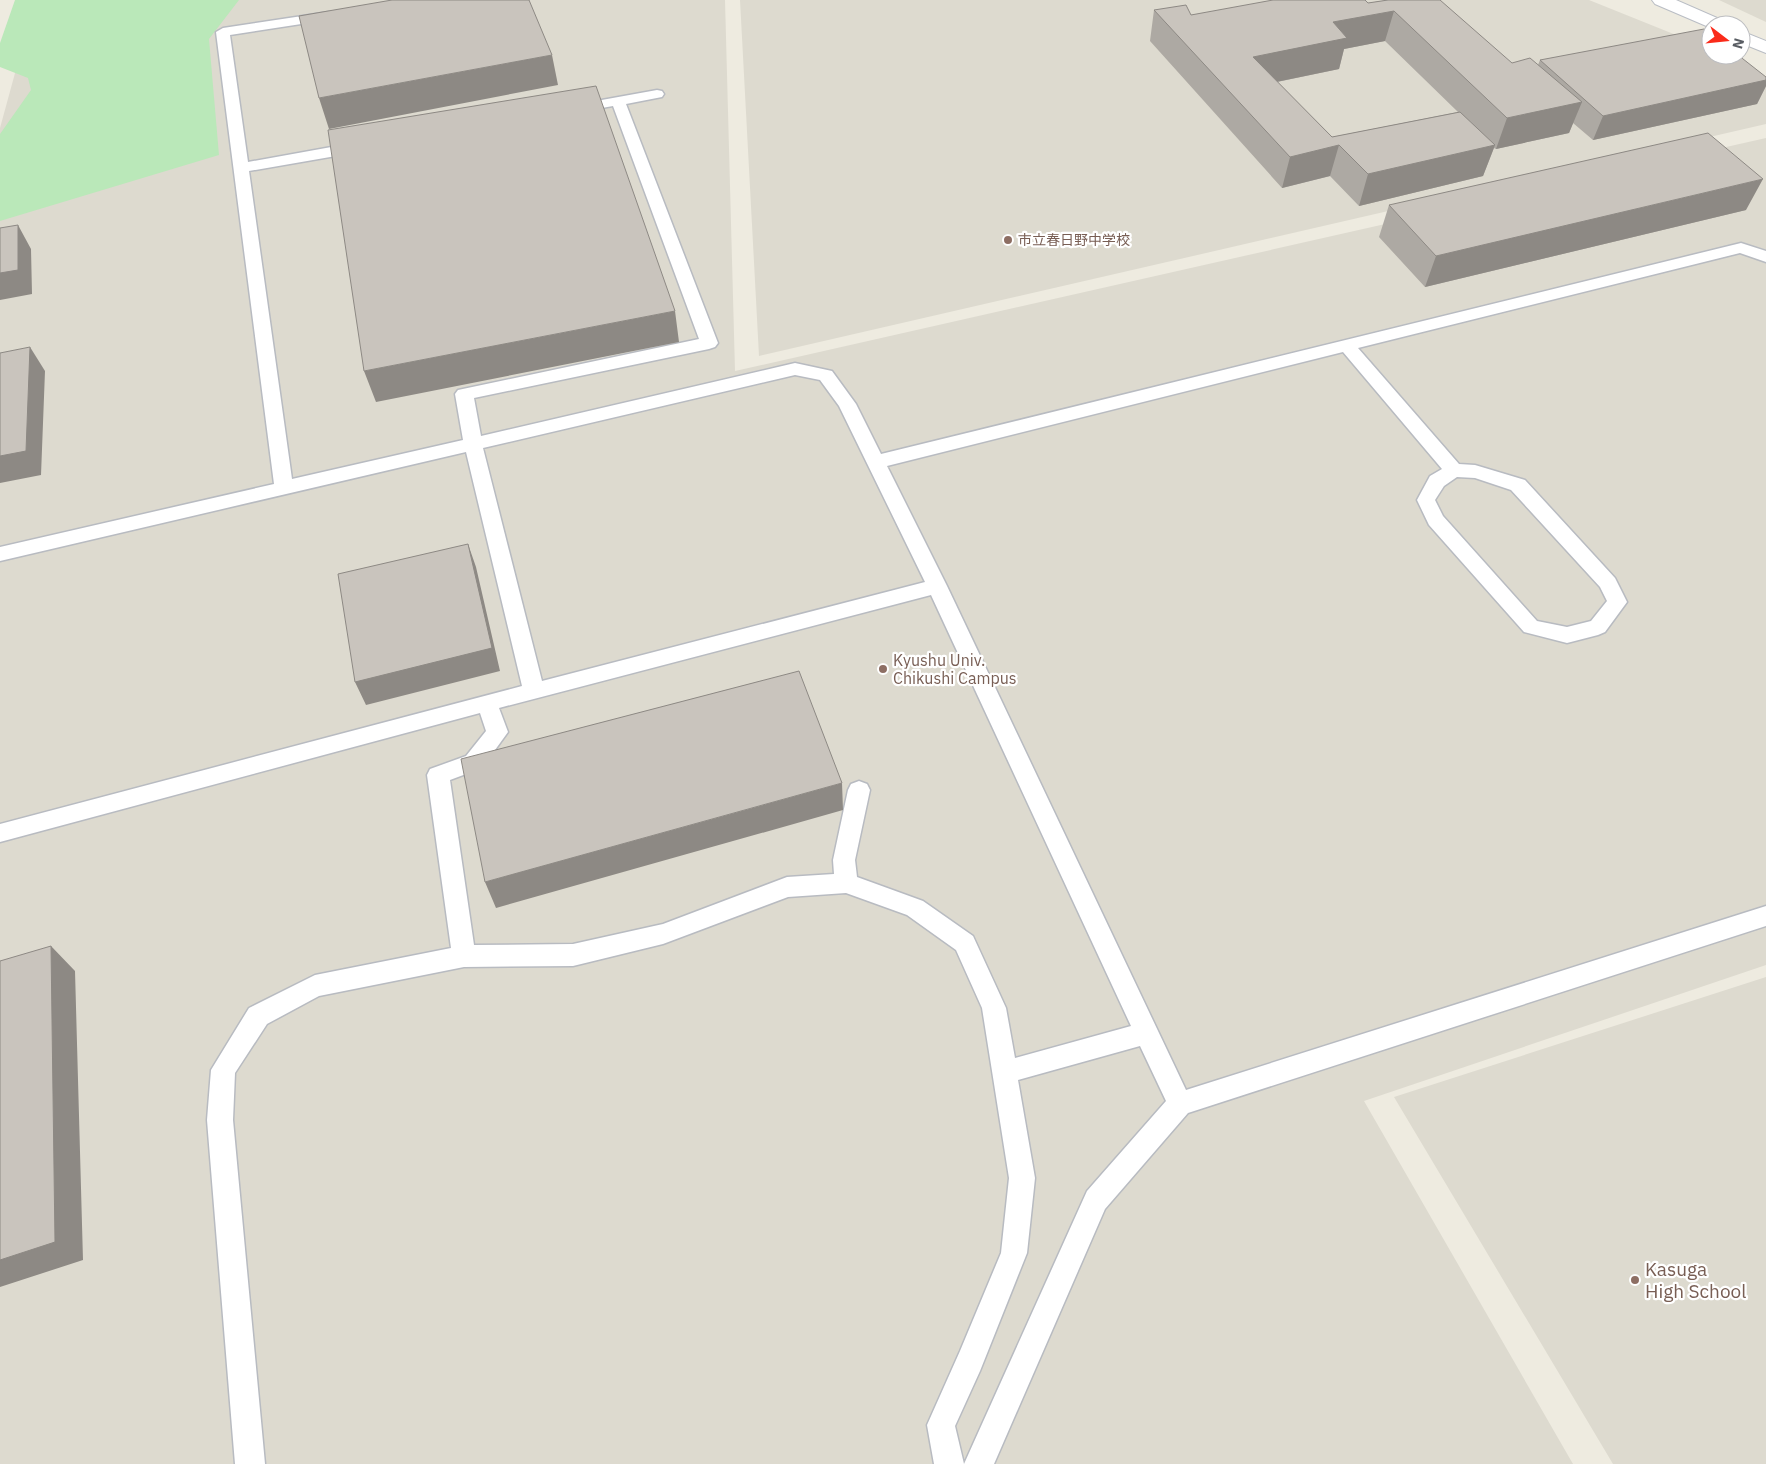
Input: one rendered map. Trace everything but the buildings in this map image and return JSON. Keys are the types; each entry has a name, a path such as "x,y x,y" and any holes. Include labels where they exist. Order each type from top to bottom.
{"main road":[{"path":"1661,0 1701,18"},
{"path":"1751,41 1766,48"}],"lane":[{"path":"284,488 223,32 341,14"},
{"path":"560,111 657,94"},
{"path":"534,691 474,444 464,394 708,343 618,101"},
{"path":"241,168 376,144"},
{"path":"875,462 1741,248 1766,257"},
{"path":"1347,346 1454,470 1475,472 1518,486 1608,583 1617,602 1598,627 1567,636 1531,627 1436,520 1426,500 1437,481 1454,470"},
{"path":"0,554 795,369 826,376 847,404 937,586 1180,1104"},
{"path":"0,833 487,703 937,586"},
{"path":"464,956 438,775 474,762 497,732 487,703"},
{"path":"846,884 844,860 859,790"},
{"path":"250,1464 220,1120 223,1070 258,1016 315,986 464,956 573,955 663,934 787,887 846,884 915,908 965,943 994,1008 1022,1178 1014,1253 970,1361 941,1425 949,1464"},
{"path":"979,1464 1096,1200 1180,1104 1766,916"},
{"path":"1005,1072 1147,1033"}],"shaded area":[{"name":"Kyushu Univ. Chikushi Campus","path":"35,0 725,0 735,371 1766,138 1766,965 1364,1101 1573,1464 0,1464 0,128"},
{"name":"市立春日野中学校","path":"740,0 1589,0 1696,43 1701,47 1701,65 1734,65 1766,79 1766,124 759,356"},
{"path":"1719,0 1766,0 1766,22"},
{"name":"Kasuga High School","path":"1766,977 1766,1464 1613,1464 1394,1097"}],"green space":[{"path":"15,0 239,0 209,39 219,155 0,221 0,134 31,90 28,78 0,67 0,43"}],"place":[{"name":"市立春日野中学校","path":"1008,240"},
{"name":"Kyushu Univ. Chikushi Campus","path":"883,669"},
{"name":"Kasuga High School","path":"1635,1280"}]}
